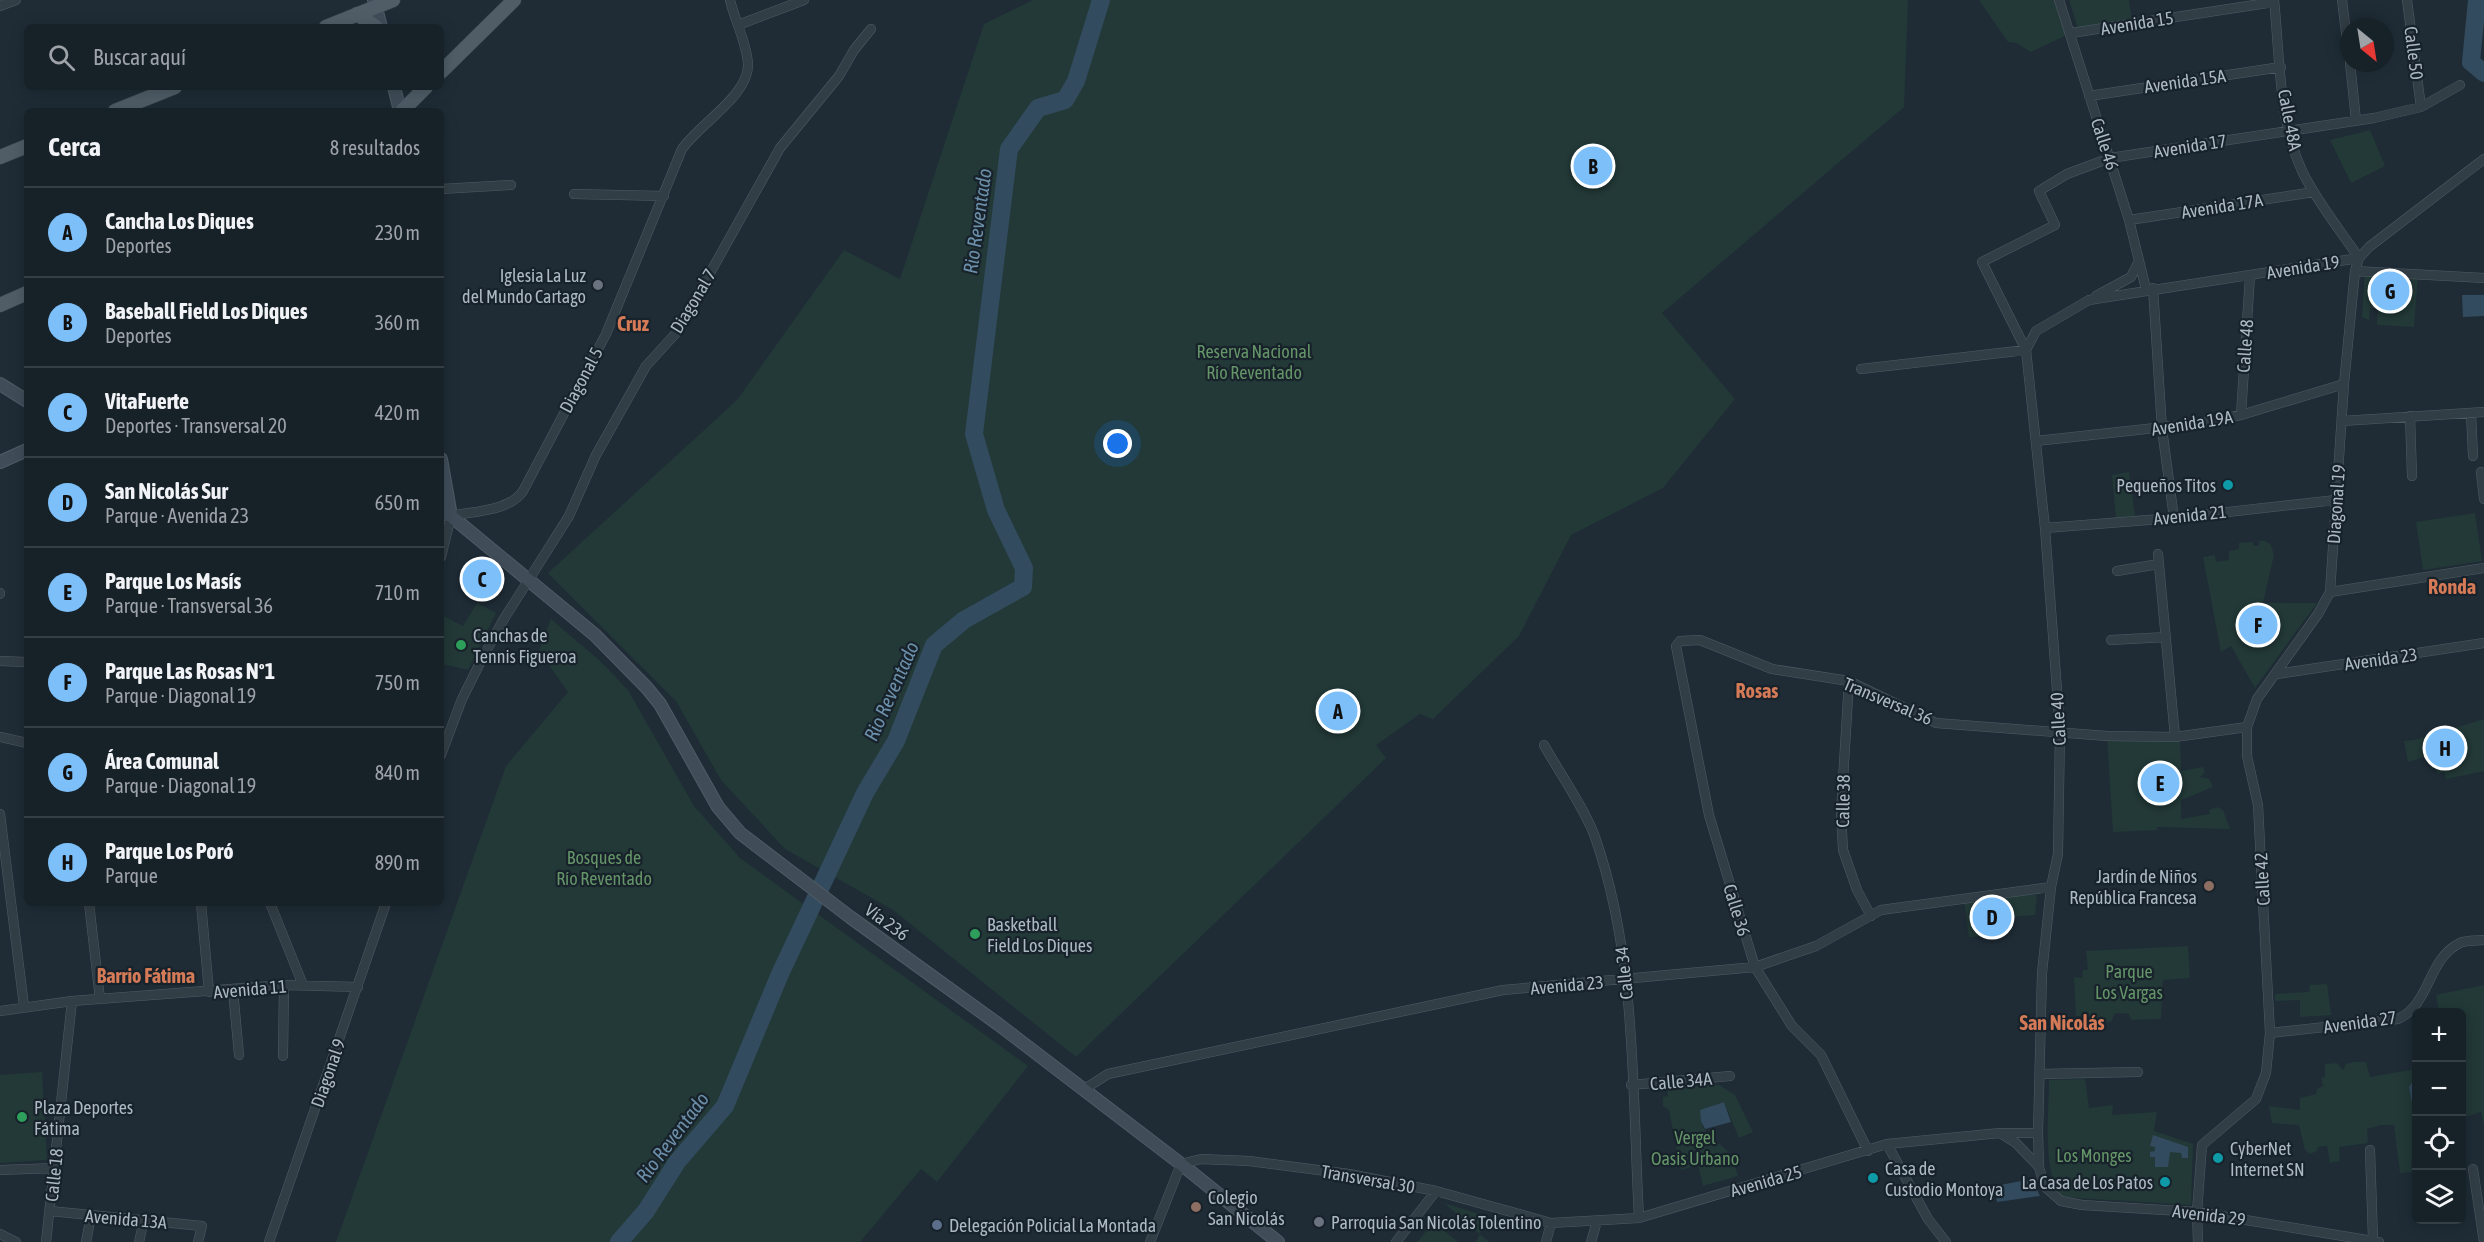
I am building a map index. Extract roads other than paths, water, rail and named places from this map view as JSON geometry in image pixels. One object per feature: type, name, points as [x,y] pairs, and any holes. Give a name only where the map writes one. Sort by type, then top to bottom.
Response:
[{"type":"main road","points":[[333,24],[376,3],[393,0]]},
{"type":"main road","points":[[444,69],[514,0]]},
{"type":"main road","points":[[376,3],[380,24]]},
{"type":"main road","points":[[357,14],[372,24]]},
{"type":"main road","points":[[122,108],[168,90]]},
{"type":"main road","points":[[395,90],[400,108]]},
{"type":"main road","points":[[404,108],[423,90]]},
{"type":"main road","points":[[0,157],[24,147]]},
{"type":"main road","points":[[0,304],[24,294]]},
{"type":"main road","points":[[0,384],[24,399]]},
{"type":"main road","points":[[0,462],[24,451]]},
{"type":"main road","points":[[444,492],[446,514]]},
{"type":"main road","name":"Vía 236","points":[[446,514],[595,635],[647,688],[660,704],[718,807],[740,833],[800,880],[998,1024],[1181,1164],[1278,1242]]},
{"type":"street","points":[[0,6],[16,0]]},
{"type":"street","points":[[730,0],[738,25],[804,0]]},
{"type":"street","name":"Calle 46","points":[[2059,0],[2110,158],[2139,261],[2150,288],[2162,429],[2174,518]]},
{"type":"street","points":[[2343,0],[2345,18]]},
{"type":"street","name":"Calle 50","points":[[2407,0],[2421,107]]},
{"type":"street","name":"Avenida 15","points":[[2071,33],[2274,1]]},
{"type":"street","name":"Calle 48A","points":[[2274,1],[2289,130],[2303,172],[2314,192],[2360,258]]},
{"type":"street","name":"Diagonal 5","points":[[446,514],[508,505],[517,500],[606,334],[689,139],[741,88],[747,78],[748,62],[738,25]]},
{"type":"street","name":"Diagonal 7","points":[[444,748],[472,680],[502,622],[569,516],[596,455],[646,366],[677,332],[780,148],[839,76],[854,50],[871,29]]},
{"type":"street","name":"Avenida 15A","points":[[2089,96],[2281,67]]},
{"type":"street","points":[[2351,72],[2356,120]]},
{"type":"street","name":"Avenida 17","points":[[1982,262],[2055,225],[2039,191],[2067,174],[2110,158],[2356,120],[2421,107],[2460,85]]},
{"type":"street","name":"Avenida 19","points":[[2089,300],[2150,288],[2250,276],[2360,258],[2369,247],[2484,159]]},
{"type":"street","points":[[444,189],[511,185]]},
{"type":"street","name":"Avenida 17A","points":[[2129,220],[2314,192]]},
{"type":"street","points":[[574,194],[664,196]]},
{"type":"street","name":"Diagonal 19","points":[[2247,727],[2257,699],[2318,614],[2330,592],[2344,384],[2355,271],[2360,258]]},
{"type":"street","name":"Avenida 19","points":[[2026,350],[2036,331],[2131,277],[2139,261]]},
{"type":"street","name":"Calle 40","points":[[1982,262],[2026,350],[2045,528],[2060,731],[2060,831],[2058,854],[2050,887],[2042,973],[2038,1133],[2039,1167],[2044,1185]]},
{"type":"street","points":[[2355,271],[2484,278]]},
{"type":"street","name":"Calle 48","points":[[2241,415],[2250,276]]},
{"type":"street","points":[[1861,369],[2026,350]]},
{"type":"street","name":"Avenida 19A","points":[[2036,441],[2162,429],[2241,415],[2344,384]]},
{"type":"street","points":[[2342,421],[2484,412]]},
{"type":"street","points":[[2471,413],[2473,456]]},
{"type":"street","points":[[2410,416],[2412,476]]},
{"type":"street","points":[[2481,472],[2484,499]]},
{"type":"street","name":"Avenida 21","points":[[2045,528],[2174,518],[2336,500]]},
{"type":"street","points":[[444,531],[446,514]]},
{"type":"street","points":[[2117,571],[2159,559],[2175,737]]},
{"type":"street","points":[[2330,592],[2484,568]]},
{"type":"street","points":[[2111,640],[2166,637]]},
{"type":"street","name":"Transversal 36","points":[[1680,640],[1700,640],[1772,669],[1849,681],[1936,723],[2107,736],[2175,737],[2247,727]]},
{"type":"street","name":"Calle 36","points":[[1680,640],[1676,646],[1708,815],[1755,967],[1792,1026],[1821,1055],[1868,1152]]},
{"type":"street","name":"Avenida 23","points":[[2277,674],[2484,643]]},
{"type":"street","points":[[0,661],[24,662]]},
{"type":"street","name":"Calle 38","points":[[1849,681],[1841,813],[1843,850],[1857,890],[1871,915]]},
{"type":"street","name":"Calle 42","points":[[2198,1242],[2197,1212],[2202,1145],[2256,1099],[2266,1073],[2270,1033],[2258,805],[2247,756],[2247,727]]},
{"type":"street","points":[[0,737],[24,742]]},
{"type":"street","name":"Calle 34","points":[[1544,745],[1594,835],[1618,915],[1626,980],[1639,1218]]},
{"type":"street","points":[[0,814],[4,886],[24,1006]]},
{"type":"street","name":"Avenida 23","points":[[1083,1090],[1108,1074],[1503,990],[1755,967],[1816,946],[1881,910],[2050,887]]},
{"type":"street","points":[[89,906],[100,999]]},
{"type":"street","points":[[201,906],[209,992]]},
{"type":"street","points":[[271,906],[303,985]]},
{"type":"street","name":"Diagonal 9","points":[[269,1242],[385,906]]},
{"type":"street","name":"Avenida 27","points":[[2270,1033],[2398,1019],[2410,1013],[2422,997],[2430,976],[2441,959],[2461,943],[2484,940]]},
{"type":"street","points":[[283,1056],[284,986]]},
{"type":"street","name":"Avenida 11","points":[[0,1011],[72,1001],[284,986],[358,987]]},
{"type":"street","points":[[233,990],[239,1055]]},
{"type":"street","name":"Calle 18","points":[[46,1242],[56,1168],[72,1001]]},
{"type":"street","points":[[2040,1074],[2138,1072]]},
{"type":"street","name":"Calle 34A","points":[[1631,1085],[1730,1076]]},
{"type":"street","points":[[2000,1133],[2016,1143],[2039,1167]]},
{"type":"street","name":"Avenida 25","points":[[1551,1223],[1639,1218],[1868,1152],[1887,1144],[2000,1133],[2038,1133]]},
{"type":"street","points":[[1887,1144],[1928,1220],[1946,1242]]},
{"type":"street","points":[[2370,1150],[2376,1241]]},
{"type":"street","name":"Transversal 30","points":[[1181,1164],[1201,1159],[1249,1161],[1348,1174],[1436,1191],[1551,1223]]},
{"type":"street","points":[[1150,1242],[1181,1164]]},
{"type":"street","points":[[0,1170],[56,1168]]},
{"type":"street","points":[[2473,1169],[2484,1242]]},
{"type":"street","name":"Avenida 29","points":[[2044,1185],[2061,1201],[2082,1205],[2197,1212],[2376,1241]]},
{"type":"street","points":[[1396,1242],[1436,1191]]},
{"type":"street","name":"Avenida 13A","points":[[50,1211],[202,1226],[198,1242]]},
{"type":"street","points":[[86,1242],[91,1216]]},
{"type":"street","points":[[139,1242],[144,1220]]},
{"type":"street","points":[[1591,1242],[1597,1221]]},
{"type":"street","points":[[1546,1242],[1551,1223]]},
{"type":"street","points":[[0,1234],[16,1242]]},
{"type":"water","points":[[2462,295],[2484,295],[2484,316],[2463,317]]},
{"type":"water","points":[[2412,1083],[2412,1102],[2409,1087]]},
{"type":"water","points":[[1724,1102],[1731,1122],[1705,1129],[1701,1121],[1700,1110]]},
{"type":"water","points":[[2153,1135],[2188,1147],[2188,1158],[2182,1158],[2181,1153],[2170,1152],[2168,1167],[2155,1167],[2155,1157],[2150,1157],[2150,1152],[2155,1151],[2155,1147],[2150,1146]]},
{"type":"water","points":[[2032,1179],[2040,1196],[1997,1202],[1995,1186]]},
{"type":"waterway","name":"Rio Reventado","points":[[619,1242],[646,1211],[677,1162],[725,1106],[780,974],[865,793],[896,741],[934,645],[964,620],[1023,587],[1024,568],[996,510],[974,434],[1009,149],[1038,108],[1065,100],[1076,81],[1101,0]]},
{"type":"waterway","points":[[2477,0],[2471,62],[2484,73]]},
{"type":"place","name":"Baseball Field Los Diques","points":[[1593,166]]},
{"type":"place","name":"Iglesia La Luz del Mundo Cartago","points":[[598,285]]},
{"type":"place","name":"Área Comunal","points":[[2390,291]]},
{"type":"place","name":"Pequeños Titos","points":[[2228,485]]},
{"type":"place","name":"VitaFuerte","points":[[482,579]]},
{"type":"place","name":"Parque Las Rosas Nº1","points":[[2258,625]]},
{"type":"place","name":"Canchas de Tennis Figueroa","points":[[461,645]]},
{"type":"place","name":"Cancha Los Diques","points":[[1338,711]]},
{"type":"place","name":"Parque Los Poró","points":[[2445,748]]},
{"type":"place","name":"Parque Los Masís","points":[[2160,783]]},
{"type":"place","name":"Jardín de Niños República Francesa","points":[[2209,886]]},
{"type":"place","name":"San Nicolás Sur","points":[[1992,917]]},
{"type":"place","name":"Basketball Field Los Diques","points":[[975,934]]},
{"type":"place","name":"Plaza Deportes Fátima","points":[[22,1117]]},
{"type":"place","name":"CyberNet Internet SN","points":[[2218,1158]]},
{"type":"place","name":"Casa de Custodio Montoya","points":[[1873,1178]]},
{"type":"place","name":"La Casa de Los Patos","points":[[2165,1182]]},
{"type":"place","name":"Colegio San Nicolás","points":[[1196,1207]]},
{"type":"place","name":"Parroquia San Nicolás Tolentino","points":[[1319,1222]]},
{"type":"place","name":"Delegación Policial La Montada","points":[[937,1225]]},
{"type":"district","name":"Cruz","points":[[633,323]]},
{"type":"district","name":"Ronda","points":[[2452,586]]},
{"type":"district","name":"Rosas","points":[[1757,690]]},
{"type":"district","name":"Barrio Fátima","points":[[146,975]]},
{"type":"district","name":"San Nicolás","points":[[2062,1022]]},
{"type":"park label","name":"Reserva Nacional Río Reventado","points":[[1254,361]]},
{"type":"park label","name":"Bosques de Río Reventado","points":[[604,867]]},
{"type":"park label","name":"Parque Los Vargas","points":[[2129,981]]},
{"type":"park label","name":"Vergel Oasis Urbano","points":[[1695,1147]]},
{"type":"park label","name":"Los Monges","points":[[2094,1155]]}]
